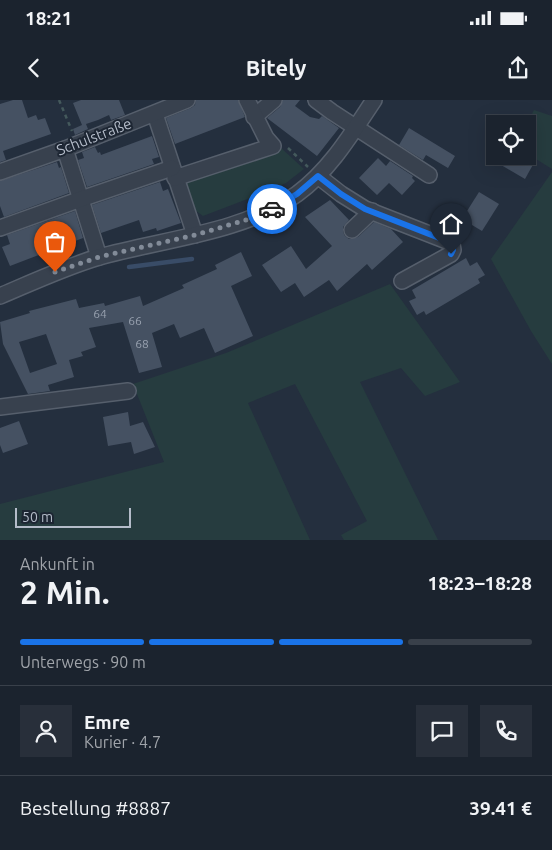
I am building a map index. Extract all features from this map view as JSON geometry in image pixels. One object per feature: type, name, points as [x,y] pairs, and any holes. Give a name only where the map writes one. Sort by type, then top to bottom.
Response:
[{"type":"street","name":"Schulstraße","points":[[0,172],[155,114],[187,100]]},
{"type":"street","points":[[0,228],[80,198],[272,146],[254,117],[247,100]]},
{"type":"street","points":[[254,117],[274,100]]},
{"type":"street","points":[[316,100],[428,175]]},
{"type":"street","points":[[0,296],[55,272],[99,257],[195,235],[246,220],[274,208],[297,194],[318,176],[356,128],[374,100]]},
{"type":"street","points":[[155,114],[195,235]]},
{"type":"street","points":[[71,146],[80,198],[99,257]]},
{"type":"street","points":[[318,176],[341,194],[372,211],[452,244],[453,250],[451,254],[402,281]]},
{"type":"street","points":[[352,230],[372,211]]},
{"type":"street","points":[[0,407],[128,391]]},
{"type":"path","points":[[59,100],[71,146]]},
{"type":"green space","points":[[534,110],[552,116],[552,169],[536,159],[536,115],[532,115]]},
{"type":"green space","points":[[280,147],[304,169],[286,183],[203,216],[192,208],[182,180]]},
{"type":"green space","points":[[552,172],[552,364],[531,331],[491,259]]},
{"type":"green space","points":[[390,284],[460,382],[425,396],[401,368],[360,382],[438,540],[344,540],[341,535],[367,521],[295,384],[248,403],[310,540],[0,540],[0,504],[164,462],[133,384],[226,353]]},
{"type":"building","points":[[13,100],[22,100],[28,118],[36,115],[38,120],[45,118],[51,134],[3,151],[6,160],[0,162],[0,104]]},
{"type":"building","points":[[81,100],[119,100],[125,115],[111,120],[109,115],[86,124],[88,129],[75,135],[73,129],[82,125],[73,103]]},
{"type":"building","points":[[196,100],[238,100],[245,117],[175,144],[166,118],[191,108],[195,105]]},
{"type":"building","points":[[283,100],[300,100],[295,106],[310,117],[319,119],[322,116],[339,128],[317,156],[267,118],[280,107]]},
{"type":"building","points":[[409,128],[455,156],[448,168],[426,155],[423,160],[399,145]]},
{"type":"building","points":[[152,136],[159,157],[152,159],[154,164],[87,187],[78,160],[84,158],[82,152],[95,147],[101,155]]},
{"type":"building","points":[[378,158],[386,166],[390,161],[413,176],[412,178],[415,181],[402,195],[389,183],[377,195],[359,178]]},
{"type":"building","points":[[57,162],[59,168],[61,167],[69,193],[4,217],[0,206],[0,181]]},
{"type":"building","points":[[501,165],[533,165],[525,179]]},
{"type":"building","points":[[160,182],[163,191],[168,189],[181,223],[157,231],[156,228],[143,232],[139,220],[101,233],[92,205]]},
{"type":"building","points":[[479,192],[499,204],[482,231],[462,219]]},
{"type":"building","points":[[330,200],[349,220],[343,227],[343,232],[349,239],[358,237],[374,222],[391,229],[403,242],[372,270],[367,264],[337,291],[329,280],[304,297],[295,283],[281,292],[262,265],[291,246],[306,269],[332,246],[305,217]]},
{"type":"building","points":[[75,211],[83,238],[10,266],[2,247],[10,244],[7,235]]},
{"type":"building","points":[[241,252],[252,276],[231,286],[253,336],[215,353],[204,328],[180,338],[174,324],[152,333],[162,367],[139,373],[123,322],[89,328],[96,347],[81,352],[83,356],[69,360],[74,377],[48,385],[50,391],[28,394],[3,344],[0,322],[30,313],[29,311],[76,299],[79,308],[104,303],[105,306],[140,296],[143,306],[184,288],[182,285],[217,269],[215,265]],"holes":[[[46,334],[57,364],[30,373],[19,342]]]},
{"type":"building","points":[[466,258],[470,266],[477,262],[485,275],[478,279],[480,283],[426,315],[424,311],[417,315],[409,301],[416,298],[412,290]]},
{"type":"building","points":[[128,412],[130,426],[143,422],[155,447],[134,454],[131,442],[108,446],[103,417]]},
{"type":"building","points":[[19,421],[28,444],[3,453],[0,445],[0,428]]},
{"type":"waterway","points":[[129,267],[192,259]]},
{"type":"way so far","points":[[55,272],[99,257],[195,235],[246,220],[272,209]]},
{"type":"route","points":[[272,209],[297,194],[318,176],[341,194],[365,209],[447,241],[452,244],[453,250],[451,254]]}]
